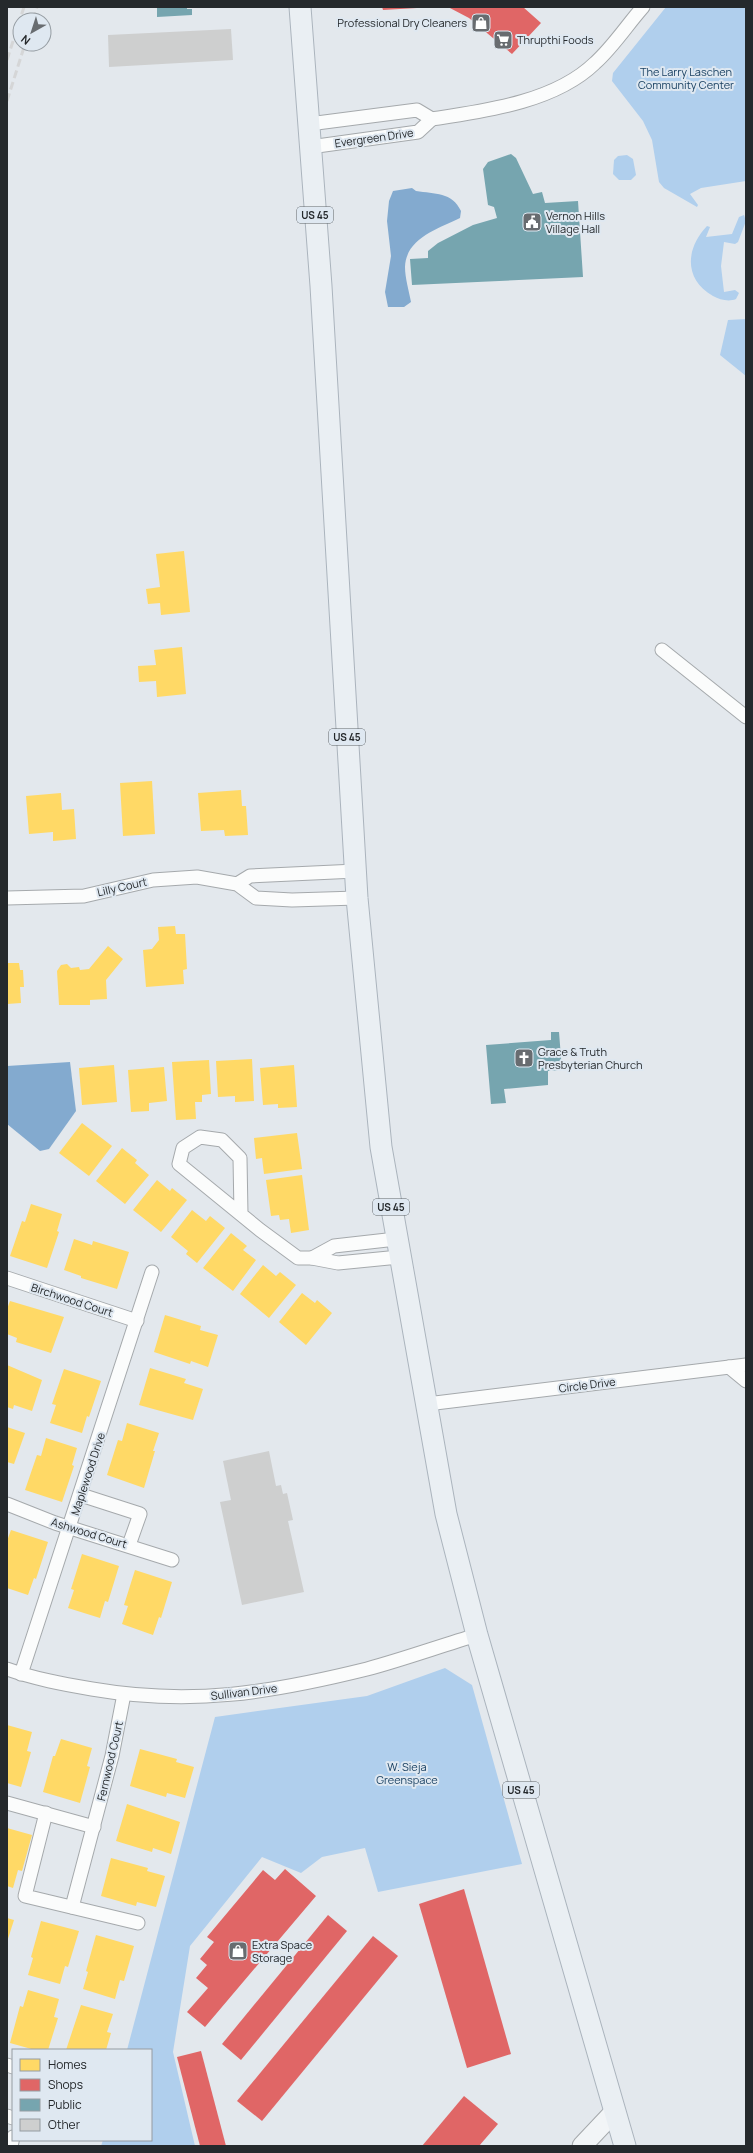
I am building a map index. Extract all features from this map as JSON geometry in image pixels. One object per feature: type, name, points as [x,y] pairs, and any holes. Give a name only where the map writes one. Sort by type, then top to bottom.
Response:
[{"type":"main road","name":"US 45","points":[[300,7],[321,286],[357,898],[381,1147],[446,1514],[476,1635],[625,2146]]},
{"type":"main road","points":[[582,2146],[615,2110]]},
{"type":"street","points":[[432,119],[517,104],[557,88],[596,63],[643,7]]},
{"type":"street","name":"Evergreen Drive","points":[[308,124],[417,110],[432,119],[418,132],[310,147]]},
{"type":"street","points":[[662,650],[746,717]]},
{"type":"street","points":[[237,884],[250,876],[356,871]]},
{"type":"street","name":"Lilly Court","points":[[7,898],[84,896],[153,880],[197,877],[237,884],[256,898],[292,900],[357,898]]},
{"type":"street","points":[[241,1214],[240,1158],[222,1140],[200,1137],[183,1148],[179,1164],[241,1214],[298,1258],[312,1258],[338,1263],[398,1248]]},
{"type":"street","points":[[312,1258],[334,1246],[398,1248]]},
{"type":"street","name":"Maplewood Drive","points":[[21,1674],[71,1526],[152,1272]]},
{"type":"street","name":"Birchwood Court","points":[[7,1278],[137,1321]]},
{"type":"street","name":"Circle Drive","points":[[427,1404],[746,1365]]},
{"type":"street","points":[[729,1367],[746,1381]]},
{"type":"street","points":[[81,1495],[140,1514],[129,1545]]},
{"type":"street","name":"Ashwood Court","points":[[7,1504],[55,1523],[71,1526],[172,1560]]},
{"type":"street","name":"Sullivan Drive","points":[[7,1669],[47,1681],[124,1694],[161,1698],[214,1697],[297,1685],[368,1668],[476,1635]]},
{"type":"street","name":"Fernwood Court","points":[[72,1907],[112,1756],[124,1694]]},
{"type":"street","points":[[7,1803],[94,1827]]},
{"type":"street","points":[[46,1814],[26,1896],[138,1924]]},
{"type":"green space","name":"The Larry Laschen Community Center","points":[[666,7],[746,7],[746,181],[701,188],[690,194],[698,205],[697,207],[664,188],[659,182],[652,140],[643,121],[612,81],[613,73]]},
{"type":"green space","points":[[627,155],[633,159],[636,175],[631,180],[619,180],[613,174],[614,160],[618,156]]},
{"type":"green space","points":[[744,215],[746,221],[738,242],[735,244],[724,242],[721,266],[724,292],[735,290],[739,293],[736,299],[722,299],[713,296],[703,289],[696,281],[692,272],[692,253],[700,235],[707,226],[710,227],[706,237],[732,234],[739,217]]},
{"type":"green space","points":[[746,319],[746,376],[720,355],[728,320]]},
{"type":"green space","name":"W. Sieja Greenspace","points":[[445,1668],[472,1685],[522,1864],[378,1892],[365,1848],[322,1857],[301,1873],[262,1857],[190,1946],[173,2052],[195,2146],[101,2146],[103,2141],[152,2141],[152,2049],[127,2049],[215,1717],[367,1696]]},
{"type":"shaded area","points":[[412,188],[416,191],[442,195],[453,200],[461,211],[460,218],[425,236],[411,249],[407,257],[405,267],[406,280],[411,302],[404,307],[388,307],[385,292],[391,256],[387,221],[389,201],[393,191]]},
{"type":"shaded area","points":[[70,1062],[76,1111],[49,1149],[40,1151],[7,1124],[7,1066]]},
{"type":"building: Homes","points":[[184,551],[190,612],[161,615],[160,603],[148,604],[146,589],[160,587],[156,554]]},
{"type":"building: Homes","points":[[182,647],[186,694],[157,697],[156,681],[139,682],[138,666],[156,665],[154,650]]},
{"type":"building: Homes","points":[[152,781],[155,834],[123,836],[120,783]]},
{"type":"building: Homes","points":[[241,790],[242,806],[246,806],[248,835],[225,836],[224,830],[201,831],[198,793]]},
{"type":"building: Homes","points":[[61,793],[62,810],[74,809],[76,839],[53,841],[53,832],[29,834],[26,796]]},
{"type":"building: Homes","points":[[175,926],[176,934],[185,934],[187,969],[183,970],[184,984],[146,987],[143,950],[152,949],[159,940],[158,927]]},
{"type":"building: Homes","points":[[108,946],[123,959],[106,980],[107,999],[90,1000],[90,1005],[59,1005],[57,971],[61,965],[67,964],[71,968],[79,967],[80,970],[89,969]]},
{"type":"building: Homes","points":[[7,963],[19,963],[20,970],[23,970],[24,987],[20,987],[21,1003],[7,1004]]},
{"type":"building: Homes","points":[[252,1059],[254,1101],[235,1102],[235,1096],[218,1097],[216,1061]]},
{"type":"building: Homes","points":[[209,1060],[211,1094],[202,1095],[202,1102],[195,1102],[196,1119],[176,1120],[172,1062]]},
{"type":"building: Homes","points":[[114,1065],[117,1102],[82,1105],[79,1068]]},
{"type":"building: Homes","points":[[294,1065],[297,1107],[278,1108],[278,1104],[263,1105],[260,1068]]},
{"type":"building: Homes","points":[[164,1067],[167,1101],[149,1103],[149,1111],[131,1112],[128,1070]]},
{"type":"building: Homes","points":[[82,1123],[112,1146],[89,1176],[59,1153]]},
{"type":"building: Homes","points":[[297,1133],[302,1169],[264,1174],[262,1158],[256,1159],[254,1138]]},
{"type":"building: Homes","points":[[122,1148],[137,1160],[135,1163],[149,1175],[125,1204],[96,1181]]},
{"type":"building: Homes","points":[[302,1175],[309,1230],[291,1233],[289,1219],[280,1220],[279,1215],[271,1216],[266,1180]]},
{"type":"building: Homes","points":[[157,1180],[170,1191],[172,1188],[187,1200],[161,1232],[133,1210]]},
{"type":"building: Homes","points":[[31,1204],[62,1214],[57,1231],[59,1232],[47,1268],[10,1256],[22,1221],[25,1222]]},
{"type":"building: Homes","points":[[192,1210],[206,1221],[210,1216],[225,1228],[197,1263],[186,1254],[188,1251],[171,1237]]},
{"type":"building: Homes","points":[[231,1233],[247,1246],[243,1250],[256,1260],[233,1291],[203,1268]]},
{"type":"building: Homes","points":[[74,1239],[92,1245],[93,1241],[129,1252],[117,1289],[81,1278],[81,1276],[64,1270]]},
{"type":"building: Homes","points":[[263,1265],[276,1276],[280,1272],[296,1285],[269,1318],[240,1294]]},
{"type":"building: Homes","points":[[302,1293],[315,1303],[317,1300],[332,1313],[306,1345],[279,1322]]},
{"type":"building: Homes","points":[[10,1301],[64,1317],[51,1353],[16,1342],[17,1338],[7,1334],[7,1309]]},
{"type":"building: Homes","points":[[165,1315],[201,1326],[200,1330],[218,1335],[208,1367],[191,1361],[190,1364],[154,1352]]},
{"type":"building: Homes","points":[[7,1365],[42,1380],[32,1411],[14,1405],[13,1409],[7,1407]]},
{"type":"building: Homes","points":[[150,1368],[186,1379],[184,1383],[203,1389],[193,1420],[139,1405]]},
{"type":"building: Homes","points":[[64,1369],[101,1381],[82,1433],[50,1423],[56,1405],[52,1404]]},
{"type":"building: Homes","points":[[127,1423],[159,1433],[144,1488],[107,1475],[118,1440],[122,1441]]},
{"type":"building: Homes","points":[[7,1427],[25,1433],[14,1464],[7,1462]]},
{"type":"building: Homes","points":[[46,1438],[77,1448],[72,1465],[74,1466],[62,1502],[25,1490],[37,1455],[41,1456]]},
{"type":"building: Homes","points":[[11,1530],[48,1542],[36,1579],[34,1578],[28,1595],[7,1588],[7,1541]]},
{"type":"building: Homes","points":[[82,1554],[119,1566],[108,1602],[105,1601],[100,1618],[68,1608],[74,1590],[71,1589]]},
{"type":"building: Homes","points":[[135,1570],[172,1582],[161,1618],[159,1617],[153,1635],[122,1624],[128,1606],[124,1605]]},
{"type":"building: Homes","points":[[7,1725],[32,1732],[27,1751],[31,1752],[21,1787],[7,1783]]},
{"type":"building: Homes","points":[[61,1739],[92,1748],[87,1766],[90,1767],[80,1803],[43,1792],[53,1756],[55,1756]]},
{"type":"building: Homes","points":[[140,1749],[177,1759],[176,1762],[194,1767],[185,1798],[167,1793],[166,1797],[130,1786]]},
{"type":"building: Homes","points":[[127,1804],[180,1822],[171,1854],[153,1848],[152,1852],[116,1841]]},
{"type":"building: Homes","points":[[7,1828],[32,1835],[22,1871],[18,1870],[13,1888],[7,1886]]},
{"type":"building: Homes","points":[[111,1858],[148,1868],[147,1871],[165,1876],[156,1907],[137,1902],[136,1906],[101,1896]]},
{"type":"building: Homes","points":[[7,1918],[14,1920],[7,1942]]},
{"type":"building: Homes","points":[[41,1921],[79,1931],[68,1967],[65,1966],[60,1984],[28,1975],[33,1958],[31,1957]]},
{"type":"building: Homes","points":[[96,1935],[134,1946],[124,1981],[120,1980],[115,1999],[83,1989],[88,1972],[86,1971]]},
{"type":"building: Homes","points":[[28,1990],[59,1999],[54,2017],[58,2018],[48,2049],[31,2049],[10,2043],[20,2006],[23,2007]]},
{"type":"building: Homes","points":[[81,2005],[113,2014],[107,2032],[111,2033],[106,2049],[66,2049]]},
{"type":"building: Shops","points":[[382,7],[417,7],[417,8],[383,10]]},
{"type":"building: Shops","points":[[448,7],[523,7],[541,23],[512,54],[469,18]]},
{"type":"building: Shops","name":"Extra Space Storage","points":[[285,1869],[316,1896],[205,2027],[187,2012],[208,1988],[196,1978],[207,1965],[200,1959],[214,1942],[207,1937],[263,1870],[275,1880]]},
{"type":"building: Shops","points":[[464,1889],[511,2054],[467,2068],[419,1904]]},
{"type":"building: Shops","name":"Extra Space Storage","points":[[328,1915],[347,1931],[241,2060],[222,2044]]},
{"type":"building: Shops","name":"Extra Space Storage","points":[[373,1936],[398,1956],[262,2121],[237,2101]]},
{"type":"building: Shops","points":[[201,2051],[226,2146],[200,2146],[177,2057]]},
{"type":"building: Shops","points":[[464,2096],[498,2124],[479,2146],[422,2146]]},
{"type":"building: Public","points":[[157,7],[187,7],[187,9],[192,9],[192,15],[157,17]]},
{"type":"building: Public","name":"Vernon Hills Village Hall","points":[[511,154],[516,158],[533,194],[542,192],[545,203],[578,201],[583,277],[412,285],[410,259],[428,258],[428,251],[438,243],[473,225],[497,218],[494,207],[488,205],[483,169],[488,162]]},
{"type":"building: Public","name":"Grace & Truth Presbyterian Church","points":[[551,1032],[559,1032],[562,1070],[548,1071],[548,1085],[504,1089],[506,1103],[491,1104],[486,1045],[551,1040]]},
{"type":"building: Other","points":[[231,29],[233,60],[109,67],[108,35]]},
{"type":"building: Other","points":[[269,1451],[276,1486],[281,1485],[283,1494],[287,1493],[293,1520],[288,1521],[304,1592],[242,1605],[220,1502],[231,1500],[223,1461]]},
{"type":"railway","points":[[7,60],[24,7]]},
{"type":"railway","points":[[35,12],[37,7]]},
{"type":"railway","points":[[7,101],[22,52]]},
{"type":"place","name":"Professional Dry Cleaners","points":[[481,23]]},
{"type":"place","name":"Thrupthi Foods","points":[[503,40]]},
{"type":"place","name":"Vernon Hills Village Hall","points":[[532,222]]},
{"type":"place","name":"Grace & Truth Presbyterian Church","points":[[524,1058]]},
{"type":"place","name":"Extra Space Storage","points":[[238,1951]]}]
